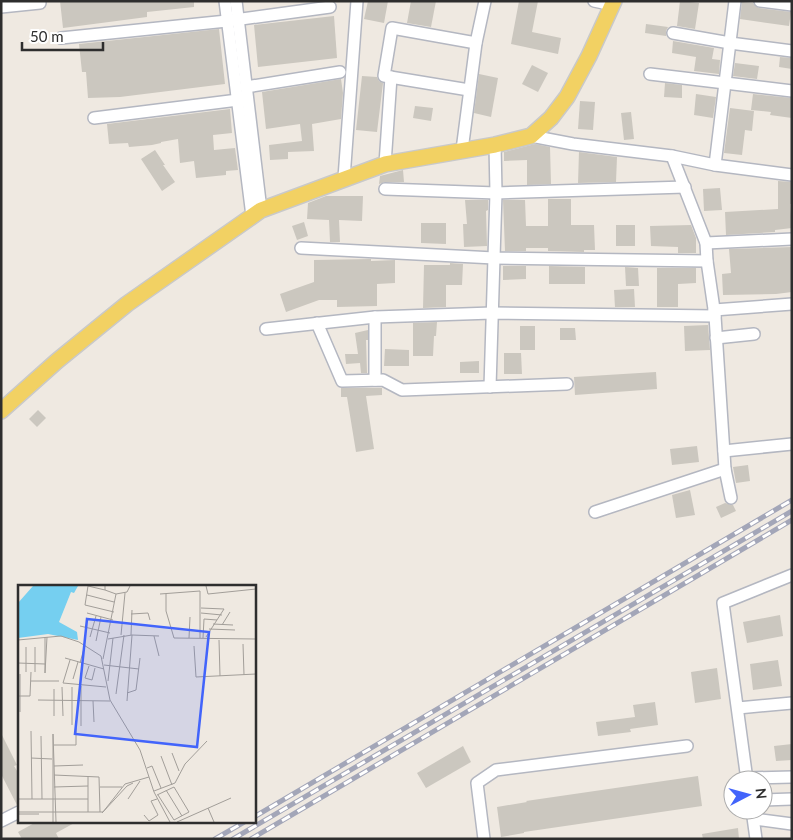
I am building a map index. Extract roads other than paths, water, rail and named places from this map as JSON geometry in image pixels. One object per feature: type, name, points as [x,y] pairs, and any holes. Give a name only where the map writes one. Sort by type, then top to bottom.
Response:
[{"type":"main road","points":[[1,412],[57,361],[127,304],[256,213],[385,164],[494,145],[531,136],[551,118],[566,97],[589,56],[613,3]]},
{"type":"street","points":[[225,1],[233,21],[246,87],[256,213]]},
{"type":"street","points":[[236,1],[233,21],[238,100],[256,213]]},
{"type":"street","points":[[344,178],[357,1]]},
{"type":"street","points":[[462,150],[476,43],[485,1]]},
{"type":"street","points":[[594,1],[613,3]]},
{"type":"street","points":[[716,165],[735,1]]},
{"type":"street","points":[[760,1],[792,5]]},
{"type":"street","points":[[1,7],[40,3]]},
{"type":"street","points":[[61,38],[233,21],[330,7]]},
{"type":"street","points":[[469,90],[384,76],[392,28],[476,43]]},
{"type":"street","points":[[673,32],[730,43],[792,51]]},
{"type":"street","points":[[246,87],[340,72]]},
{"type":"street","points":[[650,74],[792,91]]},
{"type":"street","points":[[385,164],[391,77]]},
{"type":"street","points":[[94,118],[238,100]]},
{"type":"street","points":[[531,136],[573,144],[672,156],[716,165],[792,175]]},
{"type":"street","points":[[490,387],[496,194],[494,145]]},
{"type":"street","points":[[672,156],[706,243],[714,313],[725,469],[731,498]]},
{"type":"street","points":[[385,189],[496,194],[685,187]]},
{"type":"street","points":[[706,243],[792,239]]},
{"type":"street","points":[[301,248],[494,258],[707,261]]},
{"type":"street","points":[[266,329],[374,317],[492,313],[714,313],[792,304]]},
{"type":"street","points":[[374,317],[375,380]]},
{"type":"street","points":[[317,323],[342,382],[383,380],[402,390],[566,384]]},
{"type":"street","points":[[716,338],[754,334]]},
{"type":"street","points":[[724,451],[792,444]]},
{"type":"street","points":[[595,512],[725,469]]},
{"type":"street","points":[[746,770],[723,603],[792,575]]},
{"type":"street","points":[[738,708],[792,703]]},
{"type":"street","points":[[484,839],[477,784],[496,770],[687,746]]},
{"type":"street","points":[[773,778],[792,777]]},
{"type":"street","points":[[773,800],[792,799]]},
{"type":"street","points":[[1,821],[18,812]]},
{"type":"street","points":[[773,819],[792,824]]},
{"type":"street","points":[[754,820],[756,839]]},
{"type":"railway","points":[[255,816],[792,500]]},
{"type":"railway","points":[[233,839],[792,511]]},
{"type":"railway","points":[[251,839],[792,520]]},
{"type":"railway","points":[[215,839],[244,822]]}]
